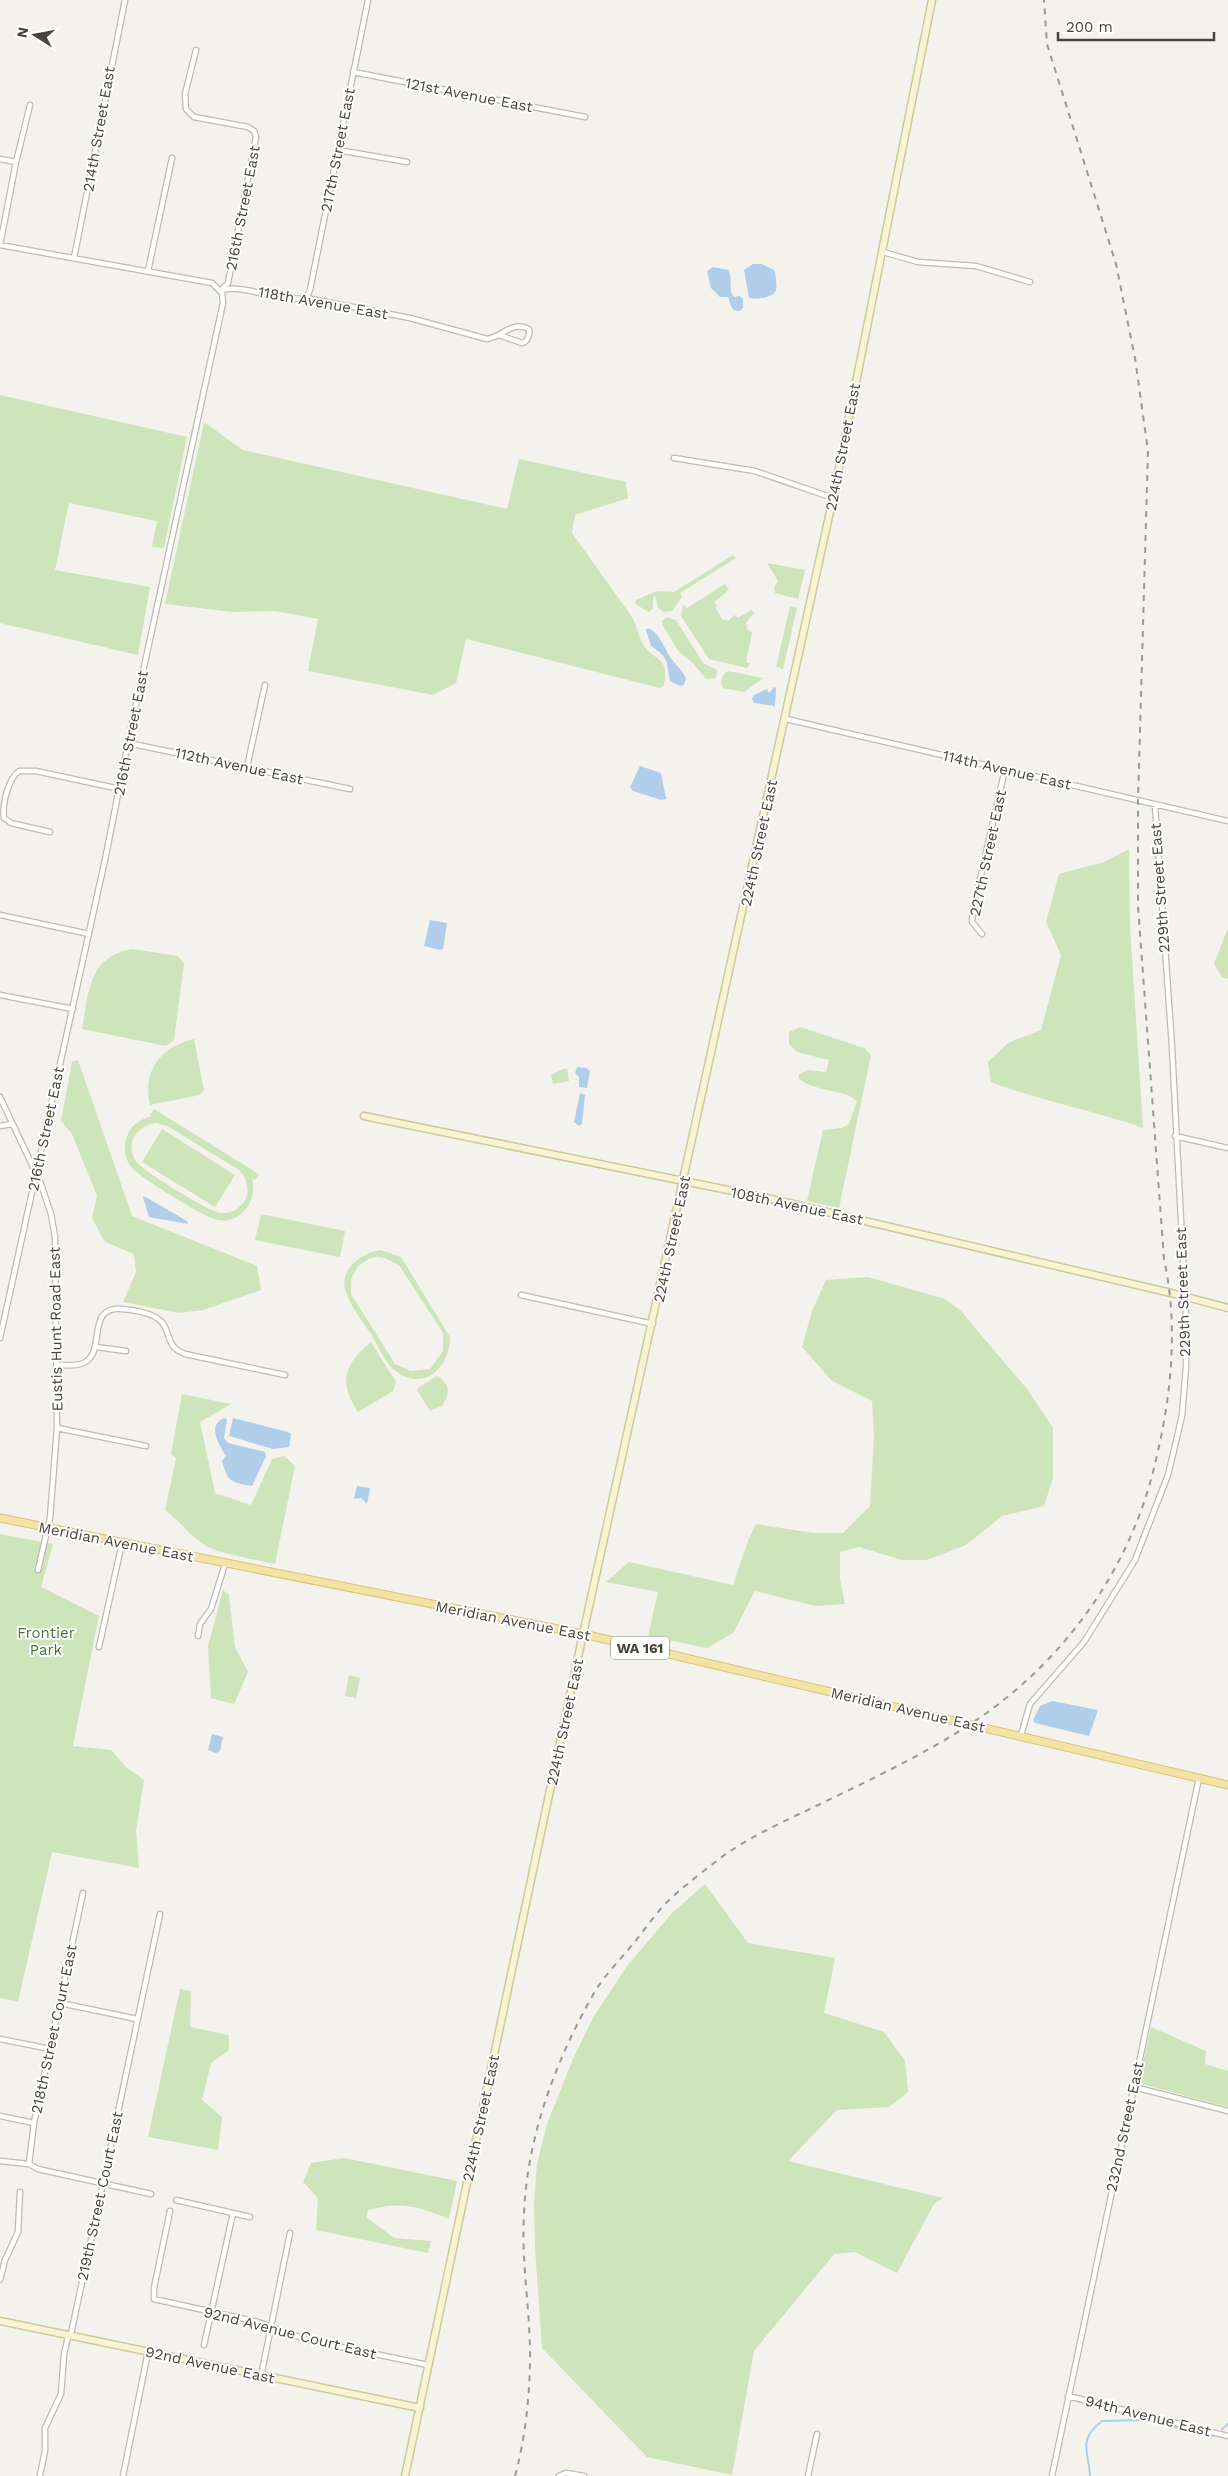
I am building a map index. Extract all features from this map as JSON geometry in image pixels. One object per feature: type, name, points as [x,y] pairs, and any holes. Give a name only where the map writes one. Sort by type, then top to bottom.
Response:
[{"type":"main road","name":"224th Street East","points":[[405,2476],[583,1634],[653,1324],[833,498],[932,0]]},
{"type":"main road","name":"108th Avenue East","points":[[364,1116],[823,1210],[1228,1308]]},
{"type":"main road","name":"Meridian Avenue East","points":[[0,1518],[583,1634],[1228,1785]]},
{"type":"main road","name":"92nd Avenue East","points":[[0,2321],[68,2337],[420,2408]]},
{"type":"street","name":"214th Street East","points":[[74,258],[125,0]]},
{"type":"street","name":"217th Street East","points":[[306,298],[312,282],[368,0]]},
{"type":"street","name":"216th Street East","points":[[0,1338],[89,934],[128,743],[222,308],[220,290],[228,282],[256,144],[254,131],[248,127],[194,117],[186,109],[185,94],[196,50]]},
{"type":"street","name":"121st Avenue East","points":[[353,72],[585,117]]},
{"type":"street","points":[[0,245],[16,162],[30,105]]},
{"type":"street","points":[[338,150],[408,162]]},
{"type":"street","points":[[148,271],[172,158]]},
{"type":"street","points":[[0,159],[16,162]]},
{"type":"street","name":"118th Avenue East","points":[[0,245],[212,283],[220,290],[236,288],[293,298],[306,298],[410,318],[487,339],[499,335],[514,326],[529,329],[530,333],[528,338],[522,343],[499,335]]},
{"type":"street","points":[[883,252],[918,262],[976,266],[1030,282]]},
{"type":"street","points":[[674,458],[755,471],[833,498]]},
{"type":"street","points":[[247,767],[265,685]]},
{"type":"street","name":"114th Avenue East","points":[[786,718],[1228,821]]},
{"type":"street","name":"112th Avenue East","points":[[128,743],[350,789]]},
{"type":"street","name":"227th Street East","points":[[982,934],[972,922],[973,910],[1005,769]]},
{"type":"street","points":[[50,832],[11,823],[4,818],[7,794],[14,775],[19,771],[36,771],[120,789]]},
{"type":"street","name":"229th Street East","points":[[1021,1735],[1030,1704],[1073,1657],[1135,1560],[1157,1509],[1174,1457],[1182,1416],[1186,1367],[1185,1297],[1175,1136],[1172,1047],[1155,805]]},
{"type":"street","points":[[0,915],[89,934]]},
{"type":"street","points":[[0,995],[72,1009]]},
{"type":"street","name":"Eustis Hunt Road East","points":[[0,1097],[49,1206],[55,1237],[57,1428],[48,1528],[38,1570]]},
{"type":"street","points":[[0,1126],[12,1124]]},
{"type":"street","points":[[1175,1136],[1228,1148]]},
{"type":"street","points":[[521,1295],[653,1324]]},
{"type":"street","points":[[57,1365],[82,1363],[89,1359],[96,1347],[97,1326],[106,1313],[120,1309],[134,1310],[161,1321],[169,1342],[179,1352],[285,1375]]},
{"type":"street","points":[[96,1347],[126,1351]]},
{"type":"street","points":[[57,1428],[146,1446]]},
{"type":"street","points":[[98,1647],[122,1543]]},
{"type":"street","points":[[198,1636],[200,1624],[211,1609],[225,1564]]},
{"type":"street","name":"232nd Street East","points":[[1052,2476],[1199,1778]]},
{"type":"street","name":"218th Street Court East","points":[[29,2164],[34,2123],[83,1893]]},
{"type":"street","name":"219th Street Court East","points":[[40,2475],[45,2451],[45,2428],[62,2390],[64,2354],[68,2337],[71,2334],[160,1914]]},
{"type":"street","points":[[60,2003],[137,2019]]},
{"type":"street","points":[[0,2039],[50,2049]]},
{"type":"street","points":[[1134,2087],[1228,2111]]},
{"type":"street","points":[[0,2116],[34,2123]]},
{"type":"street","points":[[0,2161],[29,2164],[38,2169],[151,2194]]},
{"type":"street","points":[[0,2280],[5,2260],[18,2232],[20,2192]]},
{"type":"street","points":[[176,2200],[250,2217]]},
{"type":"street","name":"92nd Avenue Court East","points":[[170,2211],[154,2288],[154,2298],[161,2302],[270,2326],[289,2335],[308,2340],[428,2365]]},
{"type":"street","points":[[204,2344],[233,2213]]},
{"type":"street","points":[[261,2376],[290,2233]]},
{"type":"street","points":[[123,2476],[148,2352]]},
{"type":"street","name":"94th Avenue East","points":[[1068,2396],[1228,2436]]},
{"type":"street","points":[[808,2476],[817,2434]]},
{"type":"street","points":[[560,2476],[566,2473],[584,2476]]},
{"type":"green space","points":[[0,395],[187,437],[164,548],[152,547],[157,521],[69,503],[55,570],[150,587],[138,655],[0,623]]},
{"type":"green space","points":[[204,422],[243,450],[507,509],[519,459],[626,482],[628,498],[575,515],[572,533],[632,617],[644,646],[663,664],[665,669],[664,685],[660,688],[466,639],[456,683],[433,695],[308,671],[318,619],[275,611],[232,612],[165,604]]},
{"type":"green space","points":[[733,555],[736,558],[680,593],[682,597],[672,611],[664,612],[658,608],[655,595],[653,598],[653,608],[649,612],[635,604],[636,600],[657,591],[674,592]]},
{"type":"green space","points":[[767,563],[805,570],[798,599],[775,593],[774,587],[778,581]]},
{"type":"green space","points":[[725,584],[729,590],[714,602],[722,619],[728,621],[734,615],[738,618],[752,610],[754,613],[746,623],[747,629],[752,633],[746,662],[750,664],[747,668],[709,659],[681,616],[683,604],[687,608]]},
{"type":"green space","points":[[790,606],[797,608],[783,669],[776,667]]},
{"type":"green space","points":[[667,617],[676,620],[703,663],[717,670],[716,678],[706,679],[692,662],[679,652],[662,624],[662,621]]},
{"type":"green space","points":[[728,671],[763,678],[744,692],[723,688],[722,678]]},
{"type":"green space","points":[[1129,849],[1130,927],[1143,1128],[1028,1095],[991,1082],[988,1062],[1008,1043],[1041,1030],[1061,955],[1046,922],[1059,874],[1104,862]]},
{"type":"green space","points":[[1228,928],[1228,979],[1222,977],[1214,964]]},
{"type":"green space","points":[[132,949],[178,956],[184,964],[174,1040],[166,1046],[82,1029],[89,990],[99,968],[118,953]]},
{"type":"green space","points":[[800,1027],[864,1048],[871,1055],[839,1208],[807,1201],[823,1130],[842,1128],[849,1124],[857,1101],[845,1094],[813,1086],[799,1079],[799,1074],[807,1070],[826,1072],[829,1060],[797,1052],[789,1044],[789,1032]]},
{"type":"green space","points":[[194,1039],[204,1090],[200,1095],[150,1105],[149,1081],[157,1062],[163,1054],[172,1048]]},
{"type":"green space","points":[[78,1060],[132,1216],[257,1266],[261,1290],[203,1310],[179,1313],[123,1302],[136,1272],[134,1254],[105,1242],[92,1218],[97,1196],[72,1134],[61,1121],[72,1062]]},
{"type":"green space","points":[[567,1069],[569,1081],[553,1084],[551,1075]]},
{"type":"green space","points":[[154,1109],[259,1174],[255,1180],[252,1178],[253,1187],[250,1202],[240,1215],[226,1220],[217,1220],[210,1217],[186,1205],[131,1167],[126,1156],[126,1138],[134,1125],[152,1116],[150,1115]],"holes":[[[157,1123],[169,1127],[239,1170],[247,1183],[248,1190],[244,1202],[236,1210],[221,1213],[215,1211],[162,1181],[136,1161],[133,1155],[132,1142],[139,1131],[150,1124]]]},
{"type":"green space","points":[[162,1129],[235,1175],[215,1207],[142,1162]]},
{"type":"green space","points":[[261,1214],[345,1231],[340,1257],[255,1240]]},
{"type":"green space","points":[[381,1250],[401,1257],[450,1337],[446,1358],[434,1373],[427,1377],[418,1379],[408,1377],[397,1372],[389,1365],[347,1295],[344,1286],[347,1271],[358,1259]],"holes":[[[370,1258],[385,1258],[399,1265],[443,1333],[443,1351],[430,1369],[411,1371],[395,1364],[351,1294],[351,1279],[358,1266]]]},
{"type":"green space","points":[[868,1277],[945,1299],[960,1310],[1027,1389],[1053,1428],[1053,1478],[1044,1506],[1002,1516],[966,1545],[927,1560],[902,1560],[859,1547],[840,1552],[840,1579],[845,1604],[816,1606],[755,1591],[733,1633],[707,1648],[648,1636],[658,1592],[606,1582],[629,1562],[733,1585],[756,1524],[813,1533],[843,1533],[870,1506],[874,1436],[872,1401],[832,1381],[802,1347],[812,1311],[826,1280]]},
{"type":"green space","points":[[371,1342],[396,1382],[393,1391],[358,1412],[348,1392],[347,1374],[355,1358]]},
{"type":"green space","points":[[437,1376],[445,1382],[448,1393],[442,1406],[430,1411],[417,1390]]},
{"type":"green space","points":[[182,1394],[231,1404],[200,1422],[215,1493],[251,1505],[272,1459],[284,1456],[295,1466],[275,1564],[209,1547],[198,1540],[165,1510],[176,1458],[171,1454]]},
{"type":"green space","name":"Frontier Park","points":[[0,1534],[53,1544],[41,1587],[99,1616],[73,1746],[111,1750],[126,1767],[144,1780],[136,1831],[139,1868],[52,1852],[18,2002],[0,1998]]},
{"type":"green space","points":[[223,1590],[229,1595],[235,1647],[248,1672],[234,1704],[211,1698],[208,1646]]},
{"type":"green space","points":[[349,1675],[360,1678],[356,1698],[345,1696]]},
{"type":"green space","points":[[705,1884],[748,1943],[835,1958],[824,2013],[884,2032],[905,2061],[908,2092],[889,2107],[837,2110],[788,2161],[943,2198],[934,2204],[897,2273],[855,2252],[834,2254],[754,2351],[732,2475],[647,2457],[542,2348],[535,2248],[534,2204],[537,2164],[547,2124],[573,2059],[594,2016],[627,1966],[672,1913]]},
{"type":"green space","points":[[180,1989],[191,1991],[190,2027],[229,2035],[229,2050],[211,2063],[202,2100],[222,2117],[218,2150],[148,2137]]},
{"type":"green space","points":[[1151,2027],[1206,2051],[1205,2064],[1228,2071],[1228,2107],[1141,2084],[1139,2080]]},
{"type":"green space","points":[[344,2158],[457,2181],[449,2219],[418,2208],[400,2205],[368,2210],[366,2217],[394,2238],[431,2241],[428,2253],[316,2230],[318,2198],[303,2182],[311,2163]]},
{"type":"water","points":[[753,264],[762,264],[774,270],[776,277],[775,293],[768,297],[749,298],[744,270]]},
{"type":"water","points":[[713,267],[728,270],[730,273],[732,294],[734,297],[740,296],[743,299],[743,308],[740,311],[734,310],[730,305],[728,297],[720,297],[711,288],[707,271]]},
{"type":"water","points":[[648,628],[657,634],[670,657],[683,673],[686,678],[684,685],[680,686],[670,681],[666,661],[651,646],[646,630]]},
{"type":"water","points":[[774,687],[776,688],[775,706],[754,703],[752,699],[754,695],[767,689],[769,693]]},
{"type":"water","points":[[640,766],[661,773],[666,799],[661,800],[633,791],[630,787]]},
{"type":"water","points":[[430,920],[447,923],[443,949],[424,946]]},
{"type":"water","points":[[577,1067],[586,1068],[590,1071],[587,1088],[579,1087],[579,1077],[575,1073]]},
{"type":"water","points":[[580,1093],[585,1095],[582,1124],[579,1126],[574,1122]]},
{"type":"water","points":[[144,1196],[187,1221],[188,1224],[149,1217]]},
{"type":"water","points":[[224,1418],[227,1419],[224,1438],[228,1443],[265,1452],[266,1456],[252,1486],[234,1482],[226,1473],[222,1461],[226,1456],[218,1442],[215,1431],[216,1426]]},
{"type":"water","points":[[233,1418],[288,1432],[291,1434],[289,1447],[273,1449],[229,1436]]},
{"type":"water","points":[[357,1486],[370,1488],[367,1504],[361,1498],[354,1499]]},
{"type":"water","points":[[1052,1701],[1098,1710],[1089,1736],[1035,1723],[1033,1720],[1040,1706]]},
{"type":"water","points":[[212,1734],[223,1737],[220,1751],[216,1753],[208,1750]]},
{"type":"waterway","points":[[1090,2476],[1086,2447],[1087,2440],[1089,2434],[1102,2421],[1144,2420],[1213,2436]]},
{"type":"waterway","points":[[1222,2429],[1228,2424]]},
{"type":"railway","points":[[515,2476],[524,2434],[529,2378],[530,2345],[523,2233],[526,2185],[537,2127],[546,2099],[567,2045],[594,1993],[665,1904],[723,1856],[768,1829],[894,1768],[951,1736],[1002,1701],[1033,1675],[1061,1646],[1086,1614],[1108,1580],[1127,1545],[1142,1507],[1160,1442],[1169,1390],[1172,1338],[1171,1311],[1164,1259],[1138,906],[1138,800],[1148,451],[1135,358],[1116,264],[1047,44],[1044,0]]}]
